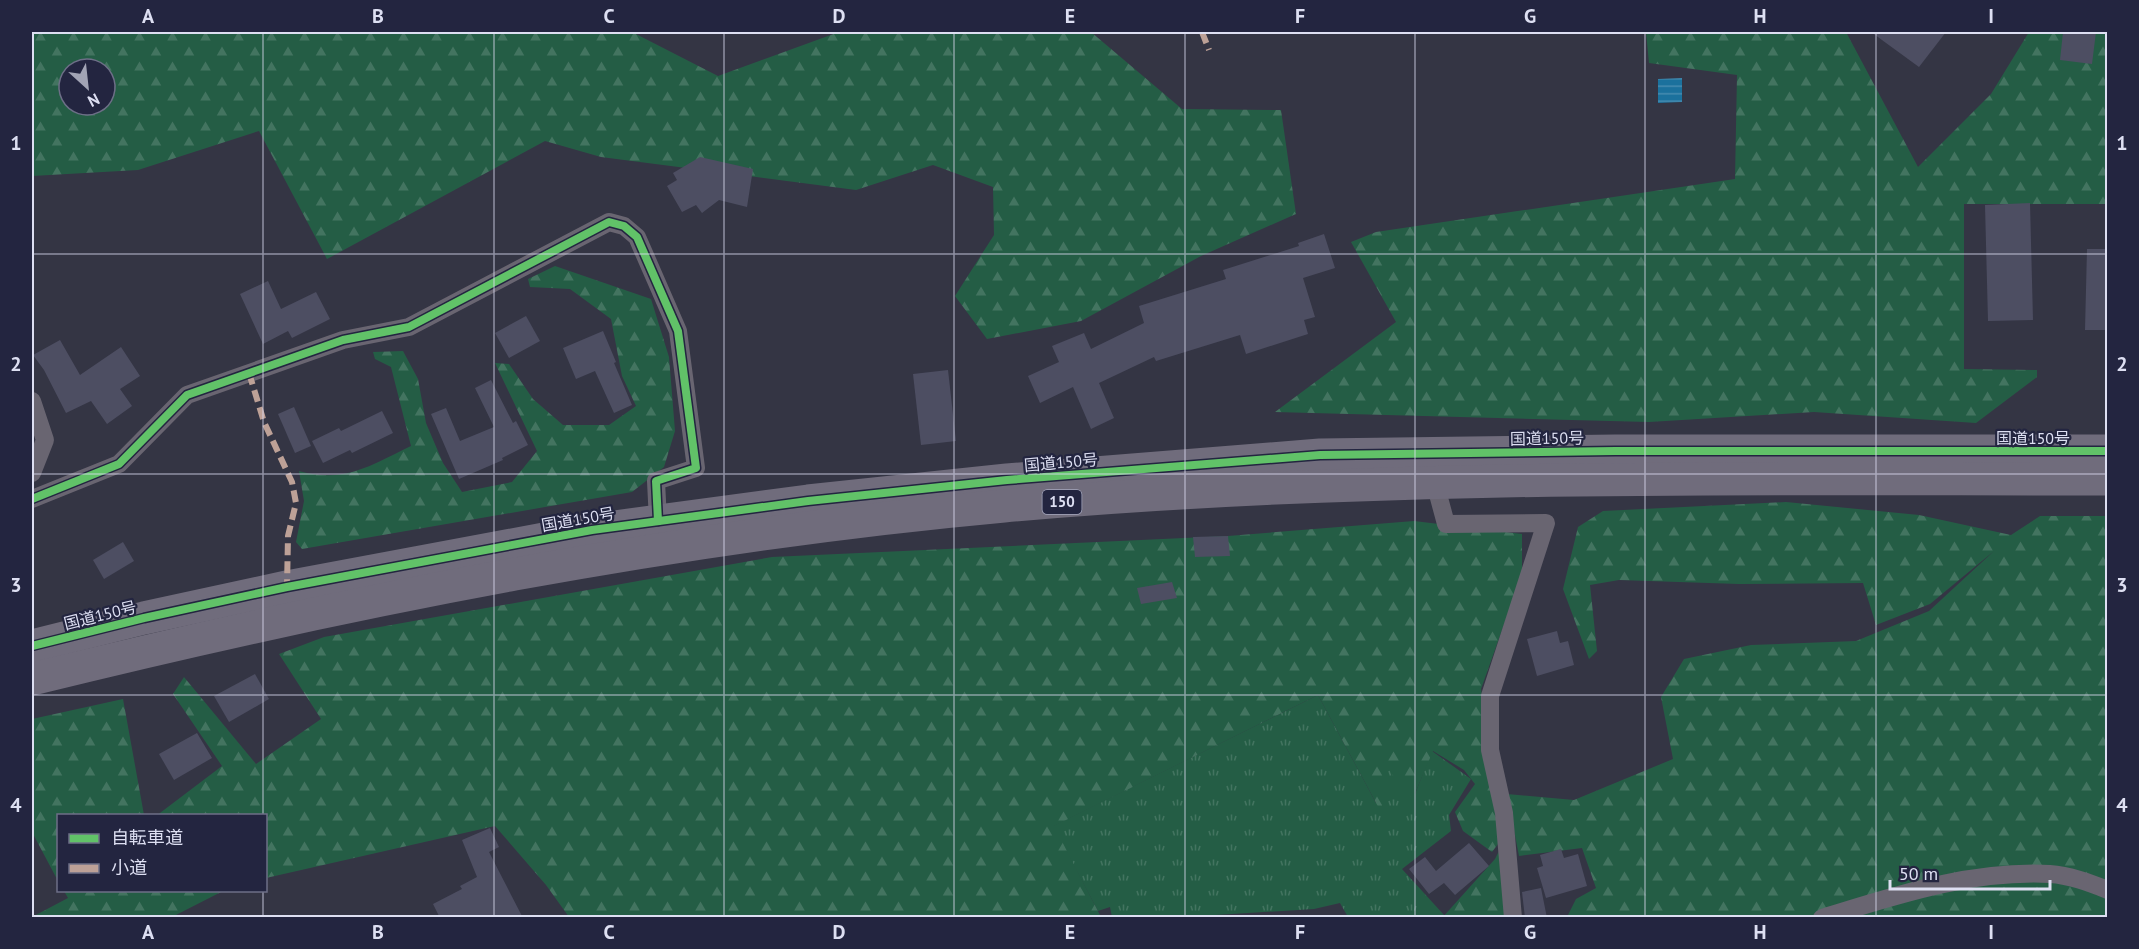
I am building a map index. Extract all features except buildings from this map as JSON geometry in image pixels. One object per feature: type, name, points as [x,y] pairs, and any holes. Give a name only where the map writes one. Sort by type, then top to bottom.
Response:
[{"type":"highway","name":"国道150号","points":[[32,646],[144,618],[287,587],[592,530],[808,501],[1007,480],[1320,454],[1615,451],[2108,451]]},
{"type":"highway","name":"150","points":[[32,679],[369,601],[599,558],[804,528],[1004,506],[1209,491],[1435,483],[1626,479],[2108,479]]},
{"type":"street","points":[[32,499],[119,464],[187,395],[343,340],[409,327],[609,222],[624,226],[637,237],[678,331],[696,468],[656,481],[658,521]]},
{"type":"street","points":[[32,401],[45,440],[32,473]]},
{"type":"street","points":[[1435,483],[1446,524],[1546,523],[1490,696],[1490,750],[1504,813],[1513,918]]},
{"type":"street","points":[[1822,918],[1919,888],[1988,876],[2052,874],[2108,890]]},
{"type":"green space","points":[[32,32],[632,32],[718,76],[839,32],[1091,32],[1182,109],[1281,110],[1296,214],[1201,256],[1081,321],[987,339],[955,296],[994,235],[993,187],[933,165],[856,190],[601,157],[545,141],[327,259],[259,131],[138,170],[32,176]]},
{"type":"green space","points":[[1646,32],[1846,32],[1918,167],[1991,94],[2029,32],[2107,32],[2107,204],[1964,204],[1964,369],[2037,370],[2037,377],[1976,423],[1814,412],[1649,422],[1275,412],[1396,322],[1351,242],[1376,232],[1735,179],[1737,75],[1649,63]]},
{"type":"green space","points":[[555,266],[651,299],[669,357],[675,431],[664,467],[632,492],[302,549],[296,542],[304,501],[299,471],[330,475],[344,474],[370,466],[411,446],[391,367],[375,359],[373,352],[403,351],[418,379],[426,423],[443,463],[462,492],[512,482],[537,451],[495,363],[509,364],[533,399],[563,425],[609,425],[636,406],[622,376],[611,319],[570,289],[530,287],[528,279]]},
{"type":"green space","points":[[1786,502],[1919,515],[2011,535],[2040,516],[2107,516],[2107,917],[1567,917],[1576,899],[1596,888],[1582,848],[1519,856],[1507,794],[1574,800],[1673,759],[1661,697],[1684,659],[1751,645],[1856,641],[1929,611],[1994,551],[1930,604],[1876,625],[1863,583],[1739,584],[1619,580],[1590,585],[1597,651],[1589,659],[1563,589],[1578,527],[1603,511]]},
{"type":"green space","points":[[1414,521],[1522,534],[1522,574],[1481,689],[1504,836],[1492,852],[1463,831],[1455,812],[1475,784],[1464,770],[1433,751],[1413,798],[1402,792],[1384,759],[1382,814],[1318,695],[1054,826],[1101,917],[569,917],[546,885],[495,826],[267,878],[267,814],[159,814],[222,766],[173,694],[184,677],[256,764],[321,719],[279,654],[324,637],[772,557],[1228,536]]},
{"type":"green space","points":[[1318,695],[1376,803],[1384,758],[1415,794],[1432,751],[1471,779],[1449,815],[1451,831],[1402,869],[1444,915],[1442,917],[1348,917],[1340,903],[1314,909],[1183,917],[1112,917],[1110,907],[1098,911],[1053,826]]},
{"type":"green space","points":[[123,699],[144,814],[57,814],[57,879],[32,832],[32,719]]},
{"type":"green space","points":[[1502,845],[1507,917],[1442,918],[1495,859]]},
{"type":"green space","points":[[65,892],[221,892],[172,917],[32,917],[68,898]]},
{"type":"water","points":[[1682,78],[1682,102],[1658,103],[1658,79]]},
{"type":"marked path","points":[[1202,32],[1209,50]]},
{"type":"marked path","points":[[249,373],[264,422],[292,482],[296,503],[288,536],[287,587]]},
{"type":"cycle path","points":[[32,499],[119,464],[187,395],[343,340],[409,327],[609,222],[624,226],[637,237],[678,331],[696,468],[656,481],[658,521]]},
{"type":"cycle path","points":[[32,646],[144,618],[287,587],[592,530],[808,501],[1007,480],[1320,455],[1615,451],[2108,451]]}]
